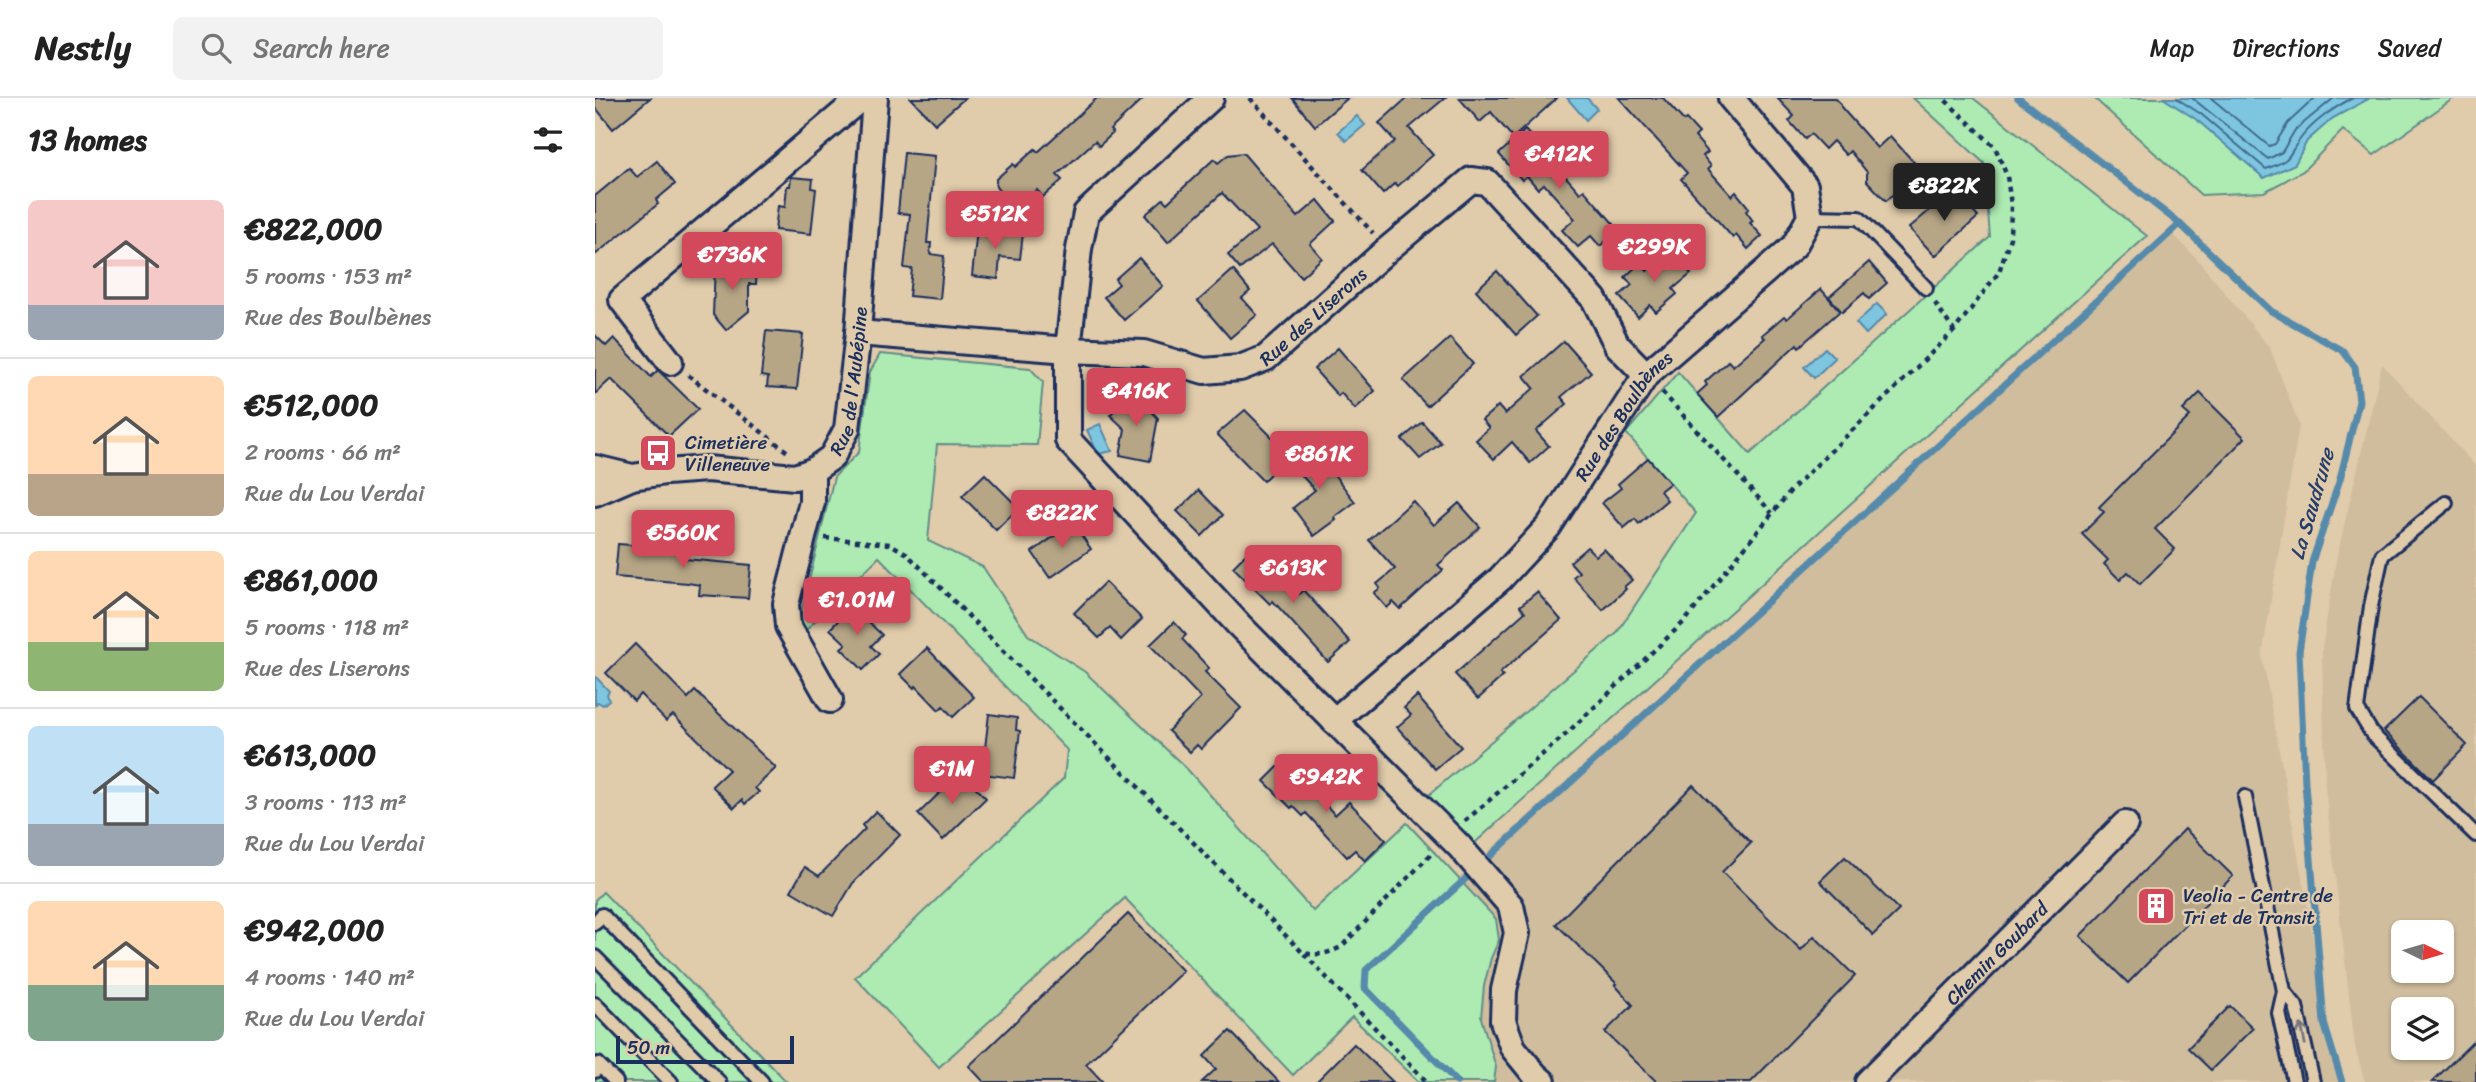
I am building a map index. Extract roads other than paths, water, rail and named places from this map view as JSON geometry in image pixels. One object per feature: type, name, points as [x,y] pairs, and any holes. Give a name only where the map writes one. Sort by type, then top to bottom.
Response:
[{"type":"street","points":[[670,362],[622,300],[861,98]]},
{"type":"street","name":"Rue de l'Aubépine","points":[[595,493],[632,477],[708,469],[795,477],[812,471],[832,457],[847,429],[858,333],[875,98]]},
{"type":"street","points":[[1211,98],[1086,213],[1079,249],[1068,351],[1068,440],[1239,625],[1454,842],[1496,886],[1511,906],[1517,933],[1504,990],[1503,1021],[1513,1048],[1535,1080]]},
{"type":"street","points":[[1731,98],[1805,186],[1810,217]]},
{"type":"street","name":"Rue des Liserons","points":[[858,333],[1068,351],[1144,352],[1204,371],[1240,368],[1266,358],[1388,249],[1471,180],[1487,182],[1594,299],[1617,345],[1646,375]]},
{"type":"street","name":"Rue des Boulbènes","points":[[1334,721],[1500,579],[1549,526],[1646,375],[1794,246],[1810,217]]},
{"type":"street","name":"Rue de l'Aubépine","points":[[595,468],[632,477]]},
{"type":"street","points":[[812,471],[812,502],[786,604],[788,626],[830,700]]},
{"type":"street","name":"Chemin Goubard","points":[[1868,1082],[2125,824]]},
{"type":"lane","points":[[1810,217],[1859,218],[1926,288]]},
{"type":"lane","points":[[2447,503],[2382,555],[2371,606],[2357,709],[2374,735],[2476,835]]},
{"type":"lane","points":[[2245,797],[2284,991],[2279,1013],[2294,1082]]},
{"type":"lane","points":[[595,923],[602,915],[762,1082]]},
{"type":"lane","points":[[595,957],[719,1082]]},
{"type":"lane","points":[[2284,991],[2296,1006],[2313,1082]]},
{"type":"lane","points":[[595,1004],[671,1082]]},
{"type":"lane","points":[[595,1070],[598,1064],[616,1082]]},
{"type":"water","points":[[1567,98],[1587,98],[1597,109],[1586,120]]},
{"type":"water","points":[[2163,98],[2370,98],[2333,118],[2307,141],[2295,164],[2264,178],[2197,120]]},
{"type":"water","points":[[1357,116],[1365,125],[1346,141],[1338,132]]},
{"type":"water","points":[[1877,304],[1887,314],[1866,334],[1856,323]]},
{"type":"water","points":[[1825,348],[1835,358],[1814,378],[1804,367]]},
{"type":"water","points":[[1100,424],[1112,451],[1098,454],[1087,430]]},
{"type":"water","points":[[595,676],[609,691],[609,700],[603,705],[598,702],[595,705]]},
{"type":"waterway","name":"La Saudrune","points":[[2018,98],[2180,224],[2271,311],[2343,351],[2355,367],[2359,401],[2340,479],[2312,562],[2299,652],[2305,783],[2324,1023],[2342,1082]]},
{"type":"waterway","points":[[1457,1082],[1365,988],[1366,970],[2180,224]]},
{"type":"place","name":"Cimetière Villeneuve","points":[[658,453]]},
{"type":"place","name":"Veolia - Centre de Tri et de Transit","points":[[2156,906]]}]
